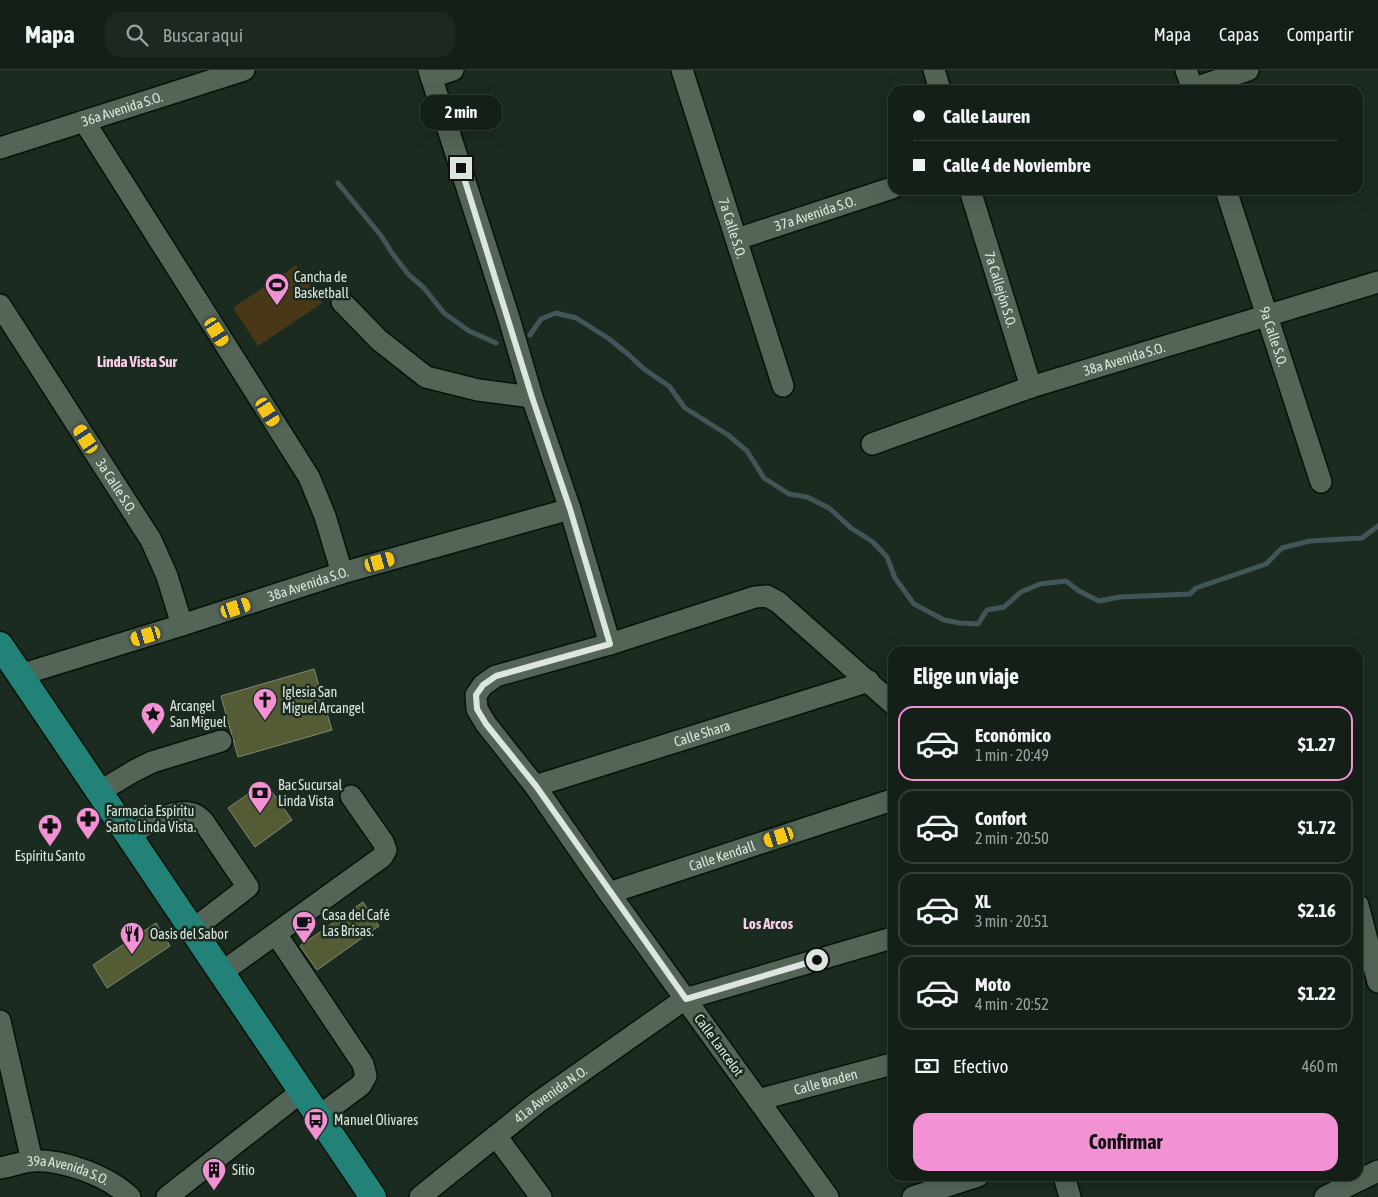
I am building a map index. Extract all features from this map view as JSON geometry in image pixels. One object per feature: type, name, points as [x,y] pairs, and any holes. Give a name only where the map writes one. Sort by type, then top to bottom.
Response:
[{"type":"main road","points":[[0,645],[373,1197]]},
{"type":"street","name":"36a Avenida S.O.","points":[[0,148],[244,70]]},
{"type":"street","points":[[453,70],[430,73],[508,315],[532,397],[570,509],[610,644],[755,597],[767,596],[778,602],[888,699]]},
{"type":"street","name":"7a Calle S.O.","points":[[682,70],[783,386]]},
{"type":"street","points":[[934,70],[938,85]]},
{"type":"street","points":[[1190,85],[1248,70]]},
{"type":"street","points":[[84,121],[309,477],[325,516],[342,573]]},
{"type":"street","name":"37a Avenida S.O.","points":[[737,239],[888,189]]},
{"type":"street","name":"7a Callejón S.O.","points":[[972,195],[1031,387]]},
{"type":"street","name":"9a Calle S.O.","points":[[1228,195],[1321,482]]},
{"type":"street","name":"38a Avenida S.O.","points":[[872,444],[1031,387],[1378,282]]},
{"type":"street","points":[[342,302],[380,340],[426,377],[478,390],[532,397]]},
{"type":"street","name":"3a Calle S.O.","points":[[0,305],[151,540],[167,576],[182,625]]},
{"type":"street","name":"38a Avenida S.O.","points":[[20,675],[342,573],[570,509]]},
{"type":"street","name":"Calle Lancelot","points":[[610,644],[496,676],[483,685],[476,695],[477,709],[486,724],[536,786],[609,893],[828,1197]]},
{"type":"street","name":"Calle Shara","points":[[536,786],[869,682]]},
{"type":"street","points":[[99,792],[152,762],[221,741]]},
{"type":"street","points":[[222,972],[382,857],[386,850],[383,842],[351,796]]},
{"type":"street","name":"Calle Kendall","points":[[609,893],[888,801]]},
{"type":"street","points":[[129,835],[152,822],[168,816],[184,812],[195,814],[203,821],[248,887],[192,930]]},
{"type":"street","points":[[1363,924],[1378,982]]},
{"type":"street","points":[[276,934],[363,1064],[366,1076],[361,1085],[318,1117]]},
{"type":"street","name":"41a Avenida N.O.","points":[[420,1197],[537,1103],[686,999],[888,939]]},
{"type":"street","points":[[0,1021],[32,1161]]},
{"type":"street","name":"Calle Braden","points":[[758,1100],[888,1065]]},
{"type":"street","points":[[167,1197],[301,1092]]},
{"type":"street","points":[[496,1136],[541,1197]]},
{"type":"street","name":"39a Avenida S.O.","points":[[0,1168],[32,1161],[65,1164],[96,1174],[130,1197]]},
{"type":"street","points":[[1325,1197],[1375,1178]]},
{"type":"street","points":[[913,1197],[963,1181]]},
{"type":"street","points":[[1065,1181],[1070,1197]]},
{"type":"shaded area","name":"Cancha de Basketball","points":[[296,265],[322,303],[258,346],[233,308]]},
{"type":"building","name":"Iglesia San Miguel Arcangel","points":[[314,669],[332,730],[238,757],[221,696]]},
{"type":"building","name":"Bac Sucursal Linda Vista","points":[[265,782],[292,820],[255,847],[228,808]]},
{"type":"building","points":[[363,902],[379,926],[317,970],[300,946]]},
{"type":"building","name":"Oasis del Sabor","points":[[156,923],[170,946],[107,988],[93,965]]},
{"type":"waterway","points":[[338,183],[382,237],[408,274],[424,288],[444,313],[469,331],[496,343]]},
{"type":"waterway","points":[[530,335],[541,319],[556,313],[576,318],[608,338],[644,369],[669,386],[685,408],[728,435],[747,451],[764,478],[789,494],[807,497],[829,508],[851,528],[873,542],[887,557],[895,578],[914,604],[944,620],[978,624],[987,610],[1004,607],[1021,592],[1040,584],[1066,581],[1079,591],[1099,601],[1120,597],[1190,594],[1196,588],[1266,564],[1282,548],[1310,541],[1362,538],[1378,526]]},
{"type":"place","name":"Cancha de Basketball","points":[[277,306]]},
{"type":"place","name":"Iglesia San Miguel Arcangel","points":[[265,721]]},
{"type":"place","name":"Arcangel San Miguel","points":[[153,735]]},
{"type":"place","name":"Bac Sucursal Linda Vista","points":[[260,814]]},
{"type":"place","name":"Farmacia Espíritu Santo Linda Vista.","points":[[88,840]]},
{"type":"place","name":"Espíritu Santo","points":[[50,847]]},
{"type":"place","name":"Casa del Café Las Brisas.","points":[[304,944]]},
{"type":"place","name":"Oasis del Sabor","points":[[132,955]]},
{"type":"place","name":"Manuel Olivares","points":[[316,1141]]},
{"type":"place","name":"Sitio","points":[[214,1191]]},
{"type":"district","name":"Linda Vista Sur","points":[[137,361]]},
{"type":"district","name":"Los Arcos","points":[[768,923]]},
{"type":"route","points":[[461,168],[532,397],[570,509],[610,644],[496,676],[483,685],[476,695],[477,709],[486,724],[536,786],[609,893],[686,999],[817,960]]}]
